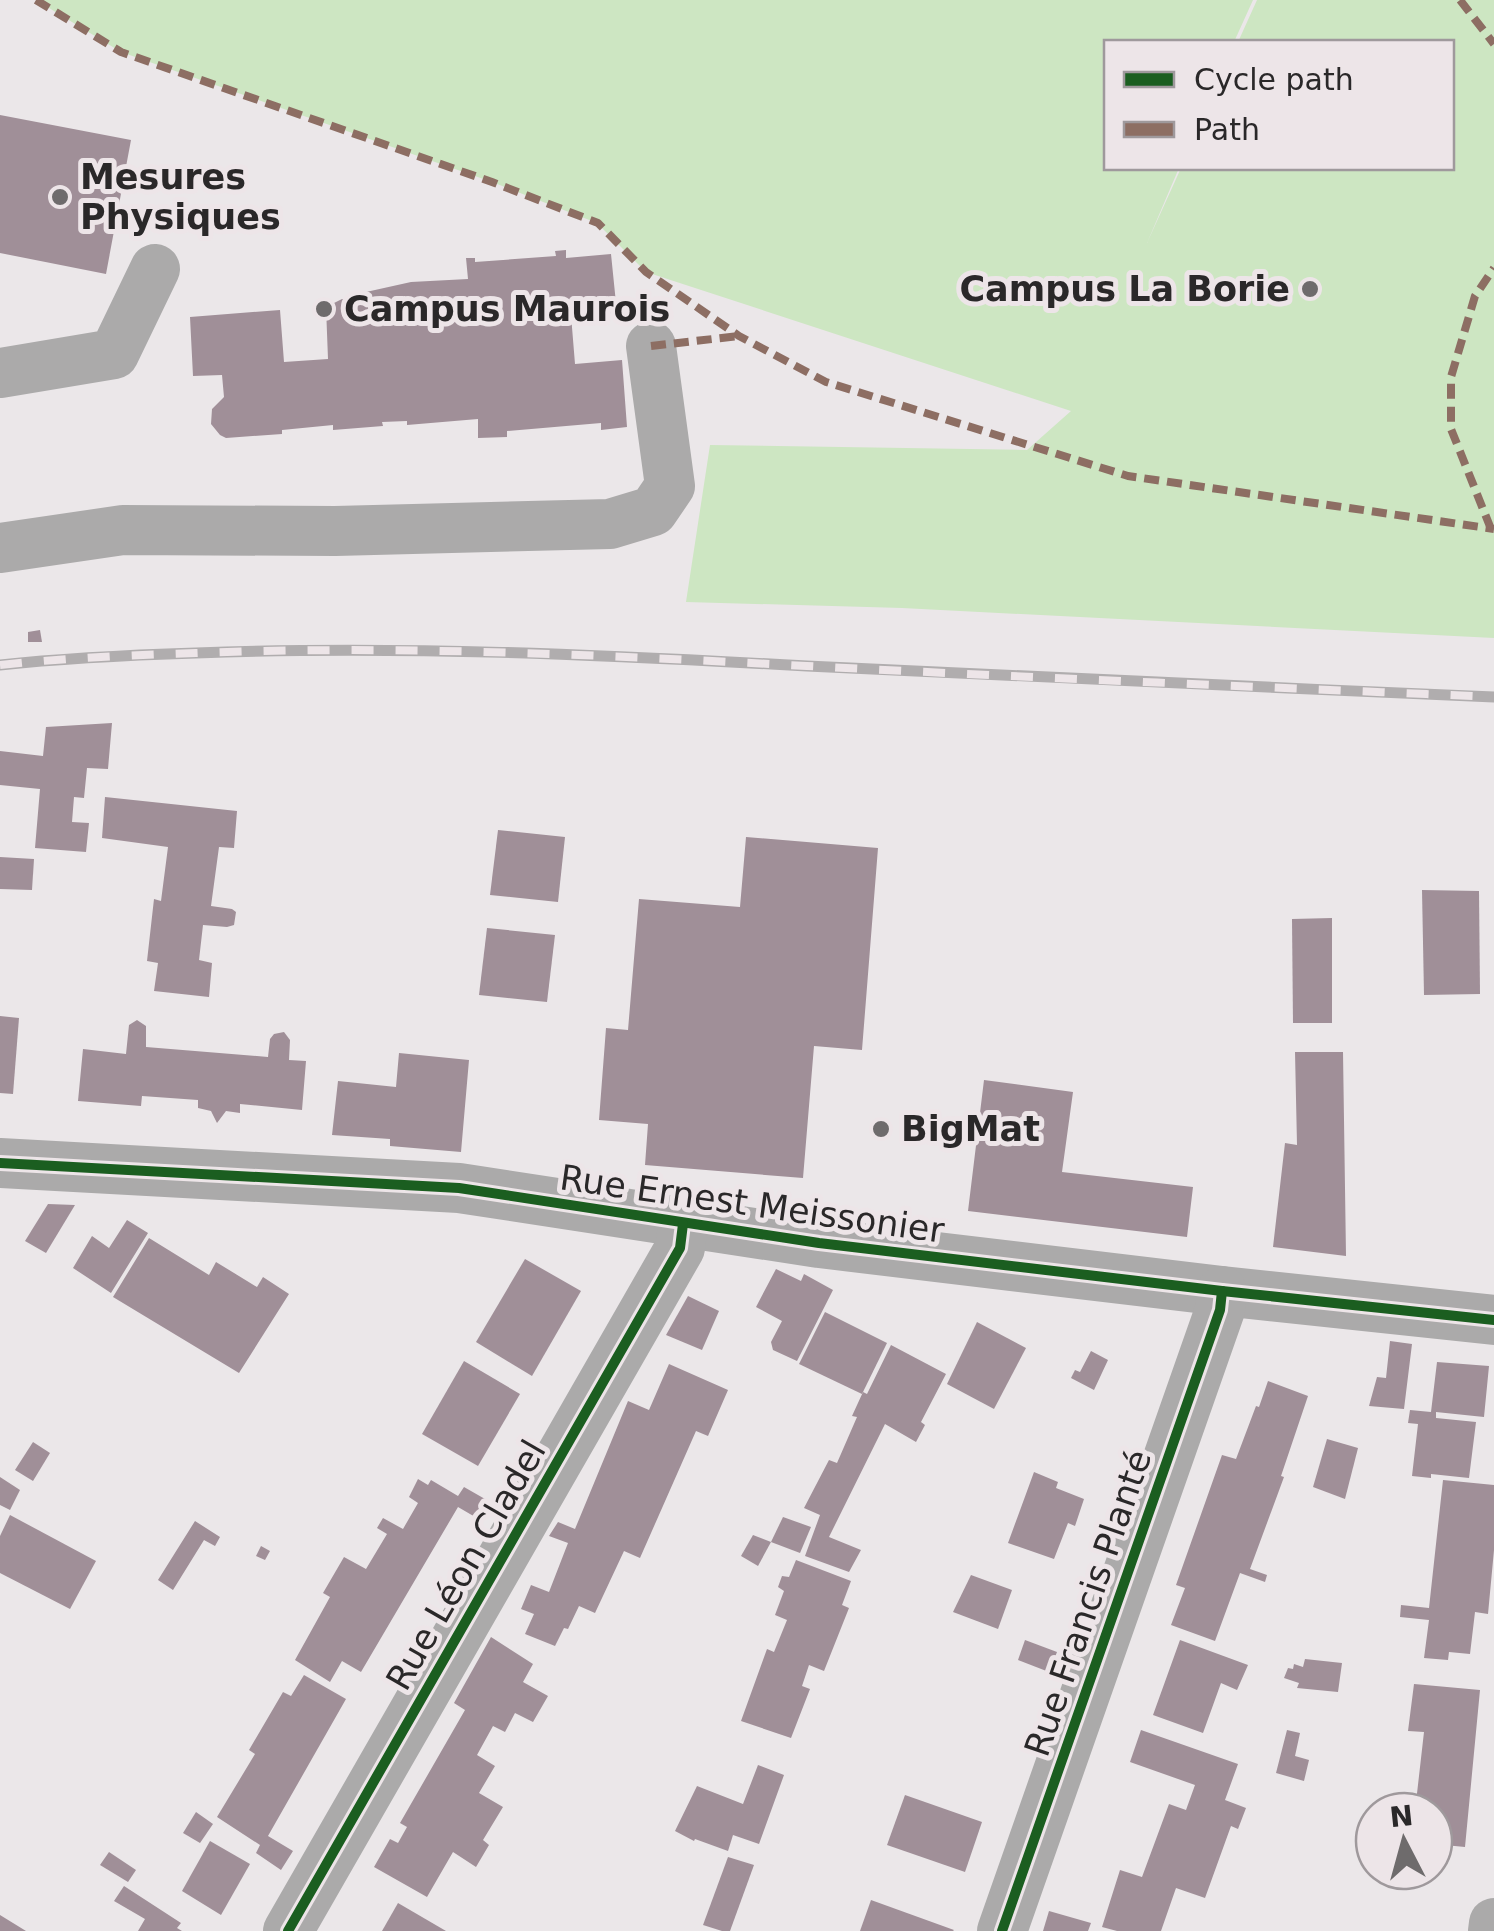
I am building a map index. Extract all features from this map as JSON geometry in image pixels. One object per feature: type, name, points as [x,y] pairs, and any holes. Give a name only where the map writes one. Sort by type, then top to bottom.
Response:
[{"type":"street","points":[[0,372],[114,354],[155,269]]},
{"type":"street","points":[[0,548],[123,530],[334,531],[610,524],[653,511],[670,486],[651,346]]},
{"type":"street","name":"Rue Ernest Meissonier","points":[[0,1163],[459,1188],[839,1246],[1494,1320]]},
{"type":"street","name":"Rue Léon Cladel","points":[[288,1931],[680,1248],[684,1224]]},
{"type":"street","name":"Rue Francis Planté","points":[[1002,1931],[1220,1310],[1222,1292]]},
{"type":"street","points":[[1493,1931],[1494,1924]]},
{"type":"green space","points":[[36,0],[1253,0],[1235,40],[1104,40],[1104,170],[1178,170],[1147,243],[1180,170],[1454,170],[1454,40],[1239,40],[1257,0],[1494,0],[1494,638],[902,608],[686,602],[710,445],[1027,450],[1071,411],[646,272],[597,223],[492,182],[121,52]]},
{"type":"building","name":"Mesures Physiques","points":[[0,115],[131,140],[106,274],[0,253]]},
{"type":"building","points":[[566,250],[566,258],[611,254],[617,313],[571,315],[575,364],[622,360],[627,427],[601,430],[601,423],[507,431],[507,437],[478,438],[478,419],[407,425],[407,421],[382,422],[383,426],[333,430],[333,425],[226,438],[211,424],[212,409],[224,397],[222,375],[193,376],[190,317],[280,310],[284,362],[328,359],[326,307],[342,299],[411,282],[468,279],[466,258],[475,258],[475,262],[556,256],[555,251]]},
{"type":"building","points":[[40,630],[42,642],[28,642],[28,632]]},
{"type":"building","points":[[112,723],[108,769],[87,768],[84,798],[74,797],[72,822],[89,823],[86,852],[35,848],[40,789],[0,785],[0,751],[43,756],[46,727]]},
{"type":"building","points":[[105,797],[237,811],[234,848],[219,847],[211,906],[236,912],[234,925],[203,925],[199,960],[212,963],[209,997],[154,991],[158,963],[147,961],[154,899],[161,901],[168,847],[102,838]]},
{"type":"building","points":[[498,830],[565,837],[558,902],[490,895]]},
{"type":"building","points":[[746,837],[878,848],[862,1050],[814,1046],[803,1178],[645,1165],[648,1124],[599,1120],[606,1028],[628,1030],[639,899],[740,907]]},
{"type":"building","points":[[0,857],[34,859],[32,890],[0,889]]},
{"type":"building","points":[[1422,890],[1479,891],[1480,994],[1424,995]]},
{"type":"building","points":[[1332,918],[1332,1023],[1293,1023],[1292,919]]},
{"type":"building","points":[[487,928],[555,935],[547,1002],[479,995]]},
{"type":"building","points":[[0,1016],[19,1018],[13,1094],[0,1093]]},
{"type":"building","points":[[137,1020],[146,1026],[146,1047],[268,1057],[270,1039],[284,1032],[290,1040],[289,1060],[306,1061],[302,1110],[240,1104],[240,1113],[226,1111],[217,1123],[211,1111],[198,1108],[198,1100],[142,1096],[141,1106],[78,1101],[83,1049],[126,1054],[129,1025]]},
{"type":"building","points":[[1295,1052],[1343,1052],[1346,1256],[1273,1247],[1285,1143],[1297,1145]]},
{"type":"building","points":[[399,1053],[469,1060],[461,1152],[390,1146],[390,1139],[332,1135],[338,1081],[396,1087]]},
{"type":"building","points":[[984,1080],[1073,1092],[1062,1172],[1193,1187],[1187,1237],[968,1211]]},
{"type":"building","points":[[48,1204],[75,1205],[46,1253],[25,1241]]},
{"type":"building","points":[[127,1220],[148,1233],[111,1293],[73,1268],[92,1236],[109,1248]]},
{"type":"building","points":[[149,1238],[209,1275],[216,1262],[257,1287],[263,1277],[289,1294],[239,1373],[113,1297]]},
{"type":"building","points":[[525,1259],[581,1291],[532,1376],[476,1342]]},
{"type":"building","points":[[776,1269],[801,1281],[804,1274],[833,1290],[797,1361],[773,1350],[771,1342],[782,1321],[756,1307]]},
{"type":"building","points":[[688,1296],[719,1311],[702,1350],[666,1335]]},
{"type":"building","points":[[825,1312],[887,1343],[862,1394],[799,1364]]},
{"type":"building","points":[[977,1322],[1026,1348],[994,1409],[947,1384]]},
{"type":"building","points":[[1390,1341],[1412,1344],[1404,1409],[1369,1406],[1377,1377],[1386,1378]]},
{"type":"building","points":[[891,1345],[946,1374],[921,1422],[925,1425],[916,1442],[885,1424],[829,1537],[861,1550],[849,1572],[805,1556],[820,1515],[804,1508],[829,1460],[837,1463],[857,1417],[852,1416]]},
{"type":"building","points":[[1091,1351],[1108,1360],[1094,1390],[1071,1378],[1075,1370],[1080,1372]]},
{"type":"building","points":[[464,1361],[520,1394],[478,1466],[422,1434]]},
{"type":"building","points":[[1437,1362],[1489,1366],[1484,1417],[1436,1412],[1436,1418],[1476,1422],[1469,1478],[1412,1476],[1418,1424],[1408,1423],[1410,1410],[1431,1412]]},
{"type":"building","points":[[669,1364],[728,1390],[708,1436],[696,1431],[640,1558],[624,1551],[595,1613],[579,1606],[555,1646],[525,1634],[534,1614],[521,1609],[531,1585],[549,1592],[568,1543],[549,1536],[558,1522],[575,1529],[628,1401],[649,1410]]},
{"type":"building","points":[[1268,1381],[1308,1396],[1250,1569],[1267,1575],[1265,1582],[1240,1573],[1215,1641],[1171,1625],[1185,1588],[1176,1585],[1222,1455],[1236,1459]]},
{"type":"building","points":[[1327,1439],[1358,1448],[1345,1499],[1313,1487]]},
{"type":"building","points":[[33,1442],[50,1453],[33,1481],[15,1470]]},
{"type":"building","points":[[1034,1472],[1058,1482],[1056,1488],[1084,1499],[1075,1526],[1068,1523],[1054,1559],[1008,1543]]},
{"type":"building","points":[[0,1477],[20,1490],[10,1510],[0,1505]]},
{"type":"building","points":[[418,1479],[428,1485],[431,1480],[458,1496],[464,1487],[492,1503],[482,1521],[458,1507],[361,1672],[342,1661],[330,1682],[295,1660],[330,1597],[323,1593],[344,1557],[366,1569],[387,1534],[377,1528],[383,1518],[403,1529],[418,1503],[409,1497]]},
{"type":"building","points":[[1443,1480],[1494,1485],[1494,1550],[1488,1614],[1475,1612],[1470,1654],[1449,1652],[1448,1660],[1424,1658],[1429,1620],[1400,1617],[1401,1605],[1429,1608]]},
{"type":"building","points":[[10,1515],[96,1561],[70,1609],[0,1573],[0,1536]]},
{"type":"building","points":[[783,1517],[811,1527],[800,1553],[771,1542]]},
{"type":"building","points":[[195,1521],[220,1537],[215,1546],[204,1540],[173,1590],[158,1580]]},
{"type":"building","points":[[753,1535],[771,1542],[758,1566],[741,1556]]},
{"type":"building","points":[[261,1546],[270,1551],[265,1560],[256,1556]]},
{"type":"building","points":[[796,1560],[851,1581],[842,1605],[849,1608],[824,1671],[809,1665],[802,1686],[810,1689],[791,1738],[741,1721],[767,1649],[774,1652],[787,1620],[775,1615],[784,1591],[778,1587],[782,1576],[789,1577]]},
{"type":"building","points":[[971,1575],[1012,1590],[998,1629],[953,1612]]},
{"type":"building","points":[[491,1637],[533,1664],[523,1682],[548,1696],[533,1722],[515,1713],[505,1732],[493,1726],[477,1755],[495,1766],[479,1793],[503,1807],[483,1840],[489,1845],[476,1867],[453,1852],[427,1897],[374,1867],[390,1839],[398,1843],[407,1827],[400,1823],[465,1710],[454,1703]]},
{"type":"building","points":[[1025,1640],[1057,1652],[1049,1672],[1018,1660]]},
{"type":"building","points":[[1180,1640],[1248,1665],[1237,1690],[1221,1683],[1203,1733],[1153,1715]]},
{"type":"building","points":[[1305,1659],[1342,1663],[1338,1692],[1297,1688],[1299,1683],[1284,1678],[1288,1668],[1293,1669],[1294,1664],[1303,1667]]},
{"type":"building","points":[[304,1675],[346,1699],[268,1836],[293,1851],[281,1870],[256,1853],[260,1845],[217,1817],[255,1754],[249,1750],[283,1692],[291,1696]]},
{"type":"building","points":[[1414,1684],[1480,1690],[1465,1847],[1454,1846],[1454,1791],[1417,1791],[1424,1732],[1408,1731]]},
{"type":"building","points":[[1141,1730],[1238,1764],[1225,1800],[1246,1808],[1238,1829],[1231,1826],[1205,1898],[1176,1888],[1161,1931],[1117,1931],[1102,1927],[1120,1870],[1142,1877],[1169,1804],[1186,1810],[1195,1785],[1130,1762]]},
{"type":"building","points":[[1287,1730],[1300,1733],[1295,1756],[1309,1760],[1304,1781],[1276,1773]]},
{"type":"building","points":[[758,1765],[784,1775],[759,1844],[733,1835],[728,1851],[675,1831],[697,1786],[743,1804]]},
{"type":"building","points":[[905,1795],[982,1822],[965,1872],[887,1845]]},
{"type":"building","points":[[196,1812],[213,1824],[200,1843],[183,1833]]},
{"type":"building","points":[[210,1841],[250,1864],[221,1915],[182,1891]]},
{"type":"building","points":[[109,1852],[136,1870],[128,1882],[100,1865]]},
{"type":"building","points":[[728,1857],[754,1865],[730,1931],[722,1931],[703,1925]]},
{"type":"building","points":[[124,1886],[181,1923],[177,1928],[182,1931],[138,1931],[145,1919],[114,1901]]},
{"type":"building","points":[[871,1900],[954,1930],[860,1931]]},
{"type":"building","points":[[398,1903],[446,1931],[382,1931]]},
{"type":"building","points":[[1049,1911],[1091,1923],[1088,1931],[1043,1931]]},
{"type":"building","points":[[0,1915],[26,1931],[0,1931]]},
{"type":"railway","points":[[0,665],[272,651],[502,652],[1494,697]]},
{"type":"marked path","points":[[36,0],[121,52],[598,223],[646,272],[739,336],[826,382],[1128,476],[1494,529]]},
{"type":"marked path","points":[[1460,0],[1494,44]]},
{"type":"marked path","points":[[1491,529],[1451,429],[1451,377],[1475,296],[1494,268]]},
{"type":"marked path","points":[[651,346],[739,336]]},
{"type":"cycle path","points":[[0,1163],[459,1188],[819,1243],[1494,1320]]},
{"type":"cycle path","points":[[288,1931],[680,1248],[683,1224]]},
{"type":"cycle path","points":[[1002,1931],[1220,1310],[1222,1291]]},
{"type":"place","name":"Mesures Physiques","points":[[60,197]]},
{"type":"place","name":"Campus La Borie","points":[[1310,289]]},
{"type":"place","name":"Campus Maurois","points":[[324,309]]},
{"type":"place","name":"BigMat","points":[[881,1129]]}]
